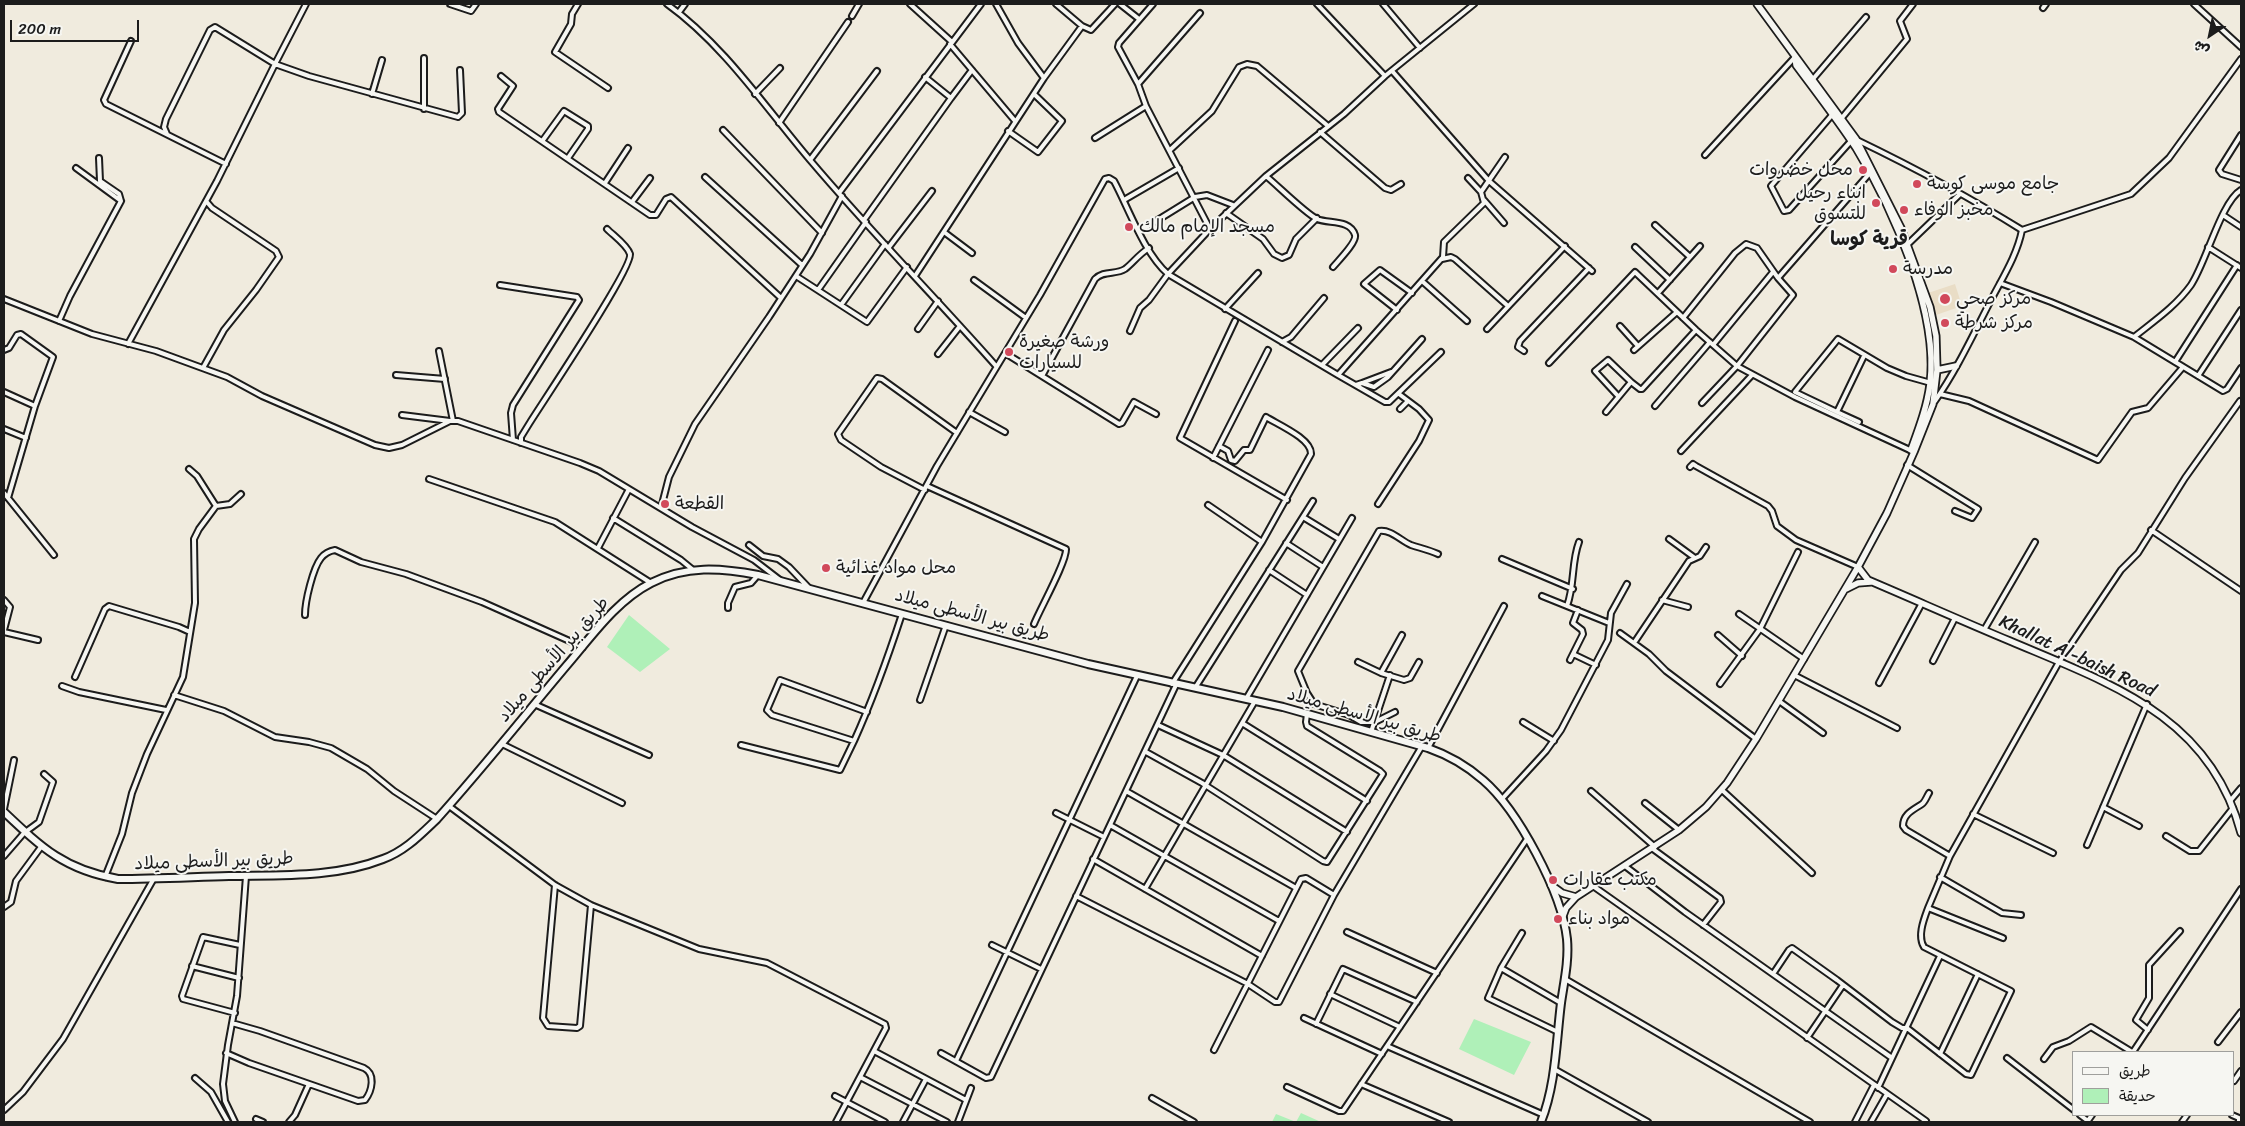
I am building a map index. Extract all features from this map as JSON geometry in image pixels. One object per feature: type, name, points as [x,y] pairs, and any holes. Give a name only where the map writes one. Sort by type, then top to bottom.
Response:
[{"type":"main road","name":"طريق بير الأسطى ميلاد","points":[[4,811],[24,833],[64,862],[90,873],[118,879],[153,880],[320,873],[366,865],[384,859],[405,848],[437,819],[617,608],[651,583],[692,569],[724,568],[782,581],[1137,676],[1307,714],[1425,747],[1446,755],[1466,767],[1483,779],[1502,799],[1527,838],[1551,885],[1563,916],[1567,952],[1565,979],[1554,1069],[1541,1122]]},
{"type":"street","points":[[128,344],[226,164],[306,4]]},
{"type":"street","points":[[450,4],[471,11],[476,4]]},
{"type":"street","points":[[578,4],[572,14],[571,24],[555,52],[608,88]]},
{"type":"street","points":[[667,4],[679,12],[718,50],[840,195],[907,266],[996,366]]},
{"type":"street","points":[[679,12],[685,4]]},
{"type":"street","points":[[852,16],[859,4]]},
{"type":"street","points":[[910,4],[951,43],[1015,121]]},
{"type":"street","points":[[661,508],[669,477],[695,424],[796,276],[822,232],[840,195],[925,77],[981,4]]},
{"type":"street","points":[[996,4],[1018,44],[1044,78]]},
{"type":"street","points":[[1056,4],[1082,26],[1091,30],[1115,4]]},
{"type":"street","points":[[1120,4],[1139,20]]},
{"type":"street","points":[[1153,4],[1118,45],[1138,84],[1146,106],[1210,229]]},
{"type":"street","points":[[1317,4],[1385,76]]},
{"type":"street","points":[[1383,4],[1420,48]]},
{"type":"street","points":[[1130,331],[1137,312],[1149,300],[1168,274],[1233,205],[1367,94],[1385,76],[1393,72],[1474,4]]},
{"type":"street","points":[[1757,4],[1795,58],[1801,62],[1841,119],[1853,140],[1960,194],[2022,230],[2138,190],[2168,158],[2241,59]]},
{"type":"street","points":[[1841,119],[1907,39],[1900,21],[1913,4]]},
{"type":"street","points":[[2043,8],[2046,4]]},
{"type":"street","points":[[2194,4],[2241,47]]},
{"type":"street","points":[[1138,84],[1200,12]]},
{"type":"street","points":[[1813,79],[1866,17]]},
{"type":"street","points":[[779,123],[848,22]]},
{"type":"street","points":[[915,276],[1008,131],[1082,26]]},
{"type":"street","points":[[168,134],[164,127],[166,119],[212,28],[215,27],[275,64],[309,76],[455,117],[460,116],[460,70]]},
{"type":"street","points":[[131,42],[105,102],[226,164]]},
{"type":"street","points":[[424,58],[424,109]]},
{"type":"street","points":[[1795,58],[1796,64],[1832,115],[1860,150],[1908,244],[1931,325],[1937,370],[1913,451]]},
{"type":"street","points":[[1705,155],[1795,58]]},
{"type":"street","points":[[372,94],[382,60]]},
{"type":"street","points":[[1170,150],[1212,111],[1239,67],[1247,64],[1257,66],[1328,126]]},
{"type":"street","points":[[755,94],[780,68]]},
{"type":"street","points":[[810,160],[877,70]]},
{"type":"street","points":[[818,290],[972,70]]},
{"type":"street","points":[[1393,72],[1489,181],[1591,270],[1520,341],[1518,347],[1524,351]]},
{"type":"street","points":[[501,76],[513,86],[498,110],[653,216],[666,199],[671,197],[781,298]]},
{"type":"street","points":[[925,77],[951,98]]},
{"type":"street","points":[[1008,131],[1038,152],[1062,121],[1034,94]]},
{"type":"street","points":[[1095,138],[1146,106]]},
{"type":"street","points":[[543,140],[564,111],[588,126],[588,129],[568,158]]},
{"type":"street","points":[[1832,115],[1771,186],[1784,211],[1789,210],[1853,140]]},
{"type":"street","points":[[723,130],[822,232]]},
{"type":"street","points":[[1320,132],[1385,188],[1391,190],[1401,184]]},
{"type":"street","points":[[2241,134],[2219,170],[2222,174],[2241,180]]},
{"type":"street","points":[[605,183],[628,148]]},
{"type":"street","points":[[1860,150],[1869,174],[1911,259]]},
{"type":"street","points":[[1481,192],[1505,156]]},
{"type":"street","points":[[59,321],[70,296],[121,201],[119,194],[100,181],[99,158]]},
{"type":"street","points":[[76,168],[121,201]]},
{"type":"street","points":[[1124,200],[1179,168]]},
{"type":"street","points":[[1778,278],[1869,174]]},
{"type":"street","points":[[1266,176],[1317,218],[1346,225],[1355,236],[1354,242],[1333,267]]},
{"type":"street","points":[[705,177],[802,265]]},
{"type":"street","points":[[632,202],[650,178]]},
{"type":"street","points":[[863,603],[968,412],[1026,318],[1105,179],[1109,178],[1114,181],[1149,248],[1168,274],[1385,402],[1391,402],[1441,352]]},
{"type":"street","points":[[1468,178],[1504,223]]},
{"type":"street","points":[[889,247],[932,190]]},
{"type":"street","points":[[2134,337],[2182,296],[2198,274],[2223,215],[2241,190]]},
{"type":"street","points":[[1908,244],[1960,194]]},
{"type":"street","points":[[1140,231],[1195,197],[1207,195],[1233,205]]},
{"type":"street","points":[[203,368],[224,330],[279,257],[276,251],[212,208],[206,200]]},
{"type":"street","points":[[1442,259],[1444,242],[1481,206],[1484,200]]},
{"type":"street","points":[[1226,213],[1263,240],[1274,254],[1282,258],[1289,255],[1296,239],[1317,218]]},
{"type":"street","points":[[2223,215],[2241,227]]},
{"type":"street","points":[[1655,225],[1690,257]]},
{"type":"street","points":[[521,443],[521,437],[618,284],[630,258],[625,247],[607,229]]},
{"type":"street","points":[[1563,916],[1569,904],[1576,897],[1679,830],[1706,807],[1722,790],[1756,739],[1858,567],[1886,512],[1933,404],[1956,366],[2000,283],[2017,248],[2022,230]]},
{"type":"street","points":[[944,232],[972,253]]},
{"type":"street","points":[[1683,318],[1743,245],[1749,243],[1757,248],[1773,272],[1793,296],[1737,366],[1702,403]]},
{"type":"street","points":[[840,305],[885,244]]},
{"type":"street","points":[[1487,329],[1565,246]]},
{"type":"street","points":[[1658,293],[1700,246]]},
{"type":"street","points":[[1634,247],[1670,280]]},
{"type":"street","points":[[2208,247],[2241,268]]},
{"type":"street","points":[[1042,376],[1096,279],[1100,275],[1124,270],[1139,254],[1149,248]]},
{"type":"street","points":[[1338,375],[1442,259],[1451,257],[1455,259],[1508,306]]},
{"type":"street","points":[[2175,362],[2237,265]]},
{"type":"street","points":[[796,276],[867,322],[907,266]]},
{"type":"street","points":[[1397,310],[1364,284],[1380,270],[1412,293]]},
{"type":"street","points":[[1549,363],[1634,272],[1737,366],[1752,375],[1913,451]]},
{"type":"street","points":[[1655,406],[1773,272]]},
{"type":"street","points":[[1225,309],[1258,274]]},
{"type":"street","points":[[974,280],[1026,318]]},
{"type":"street","points":[[1422,281],[1467,322]]},
{"type":"street","points":[[2000,283],[2134,337],[2224,391],[2241,368]]},
{"type":"street","points":[[500,285],[576,297],[579,300],[513,405],[511,414],[513,440]]},
{"type":"street","points":[[4,298],[59,321],[128,344],[156,351],[227,377],[269,399],[384,447],[402,445],[452,421]]},
{"type":"street","points":[[1282,342],[1291,338],[1324,298]]},
{"type":"street","points":[[918,329],[938,302]]},
{"type":"street","points":[[2198,376],[2241,310]]},
{"type":"street","points":[[1634,350],[1677,312]]},
{"type":"street","points":[[1235,322],[1180,436],[1182,441],[1287,500]]},
{"type":"street","points":[[1931,325],[1933,404]]},
{"type":"street","points":[[938,354],[960,326]]},
{"type":"street","points":[[1620,326],[1638,346]]},
{"type":"street","points":[[1322,365],[1358,328]]},
{"type":"street","points":[[1618,396],[1595,371],[1608,360],[1631,382],[1642,389],[1696,330]]},
{"type":"street","points":[[4,350],[9,348],[17,335],[21,334],[52,355],[53,360],[35,406],[8,498]]},
{"type":"street","points":[[1362,383],[1374,387],[1384,380],[1422,339]]},
{"type":"street","points":[[1859,422],[1796,393],[1796,390],[1838,339],[1864,356],[1906,376],[1933,383]]},
{"type":"street","points":[[439,350],[452,421]]},
{"type":"street","points":[[1213,458],[1268,350]]},
{"type":"street","points":[[1005,353],[1119,424],[1122,423],[1134,402],[1156,414]]},
{"type":"street","points":[[1837,412],[1864,356]]},
{"type":"street","points":[[1937,370],[1956,366]]},
{"type":"street","points":[[1940,394],[1968,401],[2098,460],[2132,412],[2148,408],[2183,367]]},
{"type":"street","points":[[1356,385],[1393,371]]},
{"type":"street","points":[[396,375],[445,378]]},
{"type":"street","points":[[1681,451],[1752,375]]},
{"type":"street","points":[[957,433],[882,378],[877,378],[838,434],[841,440],[881,467],[1066,549],[1061,566],[1034,624]]},
{"type":"street","points":[[1606,412],[1631,382]]},
{"type":"street","points":[[4,392],[35,406]]},
{"type":"street","points":[[1378,504],[1428,424],[1427,416],[1399,394]]},
{"type":"street","points":[[1400,408],[1408,400]]},
{"type":"street","points":[[1773,974],[1791,948],[1892,1022],[1902,1028],[1906,1028],[1966,1074],[1972,1074],[2011,993],[2010,989],[1940,956],[1922,944],[1921,930],[1940,877],[1973,814],[2059,662],[2094,607],[2121,570],[2138,553],[2185,478],[2241,401]]},
{"type":"street","points":[[968,412],[1005,432]]},
{"type":"street","points":[[402,415],[452,421],[580,463],[630,489],[754,560],[782,581]]},
{"type":"street","points":[[942,1053],[986,1078],[991,1077],[1093,859],[1146,752],[1174,684],[1262,542],[1312,454],[1310,447],[1305,441],[1266,418],[1250,450],[1244,450],[1235,460],[1230,460],[1228,451],[1219,446]]},
{"type":"street","points":[[4,429],[26,438]]},
{"type":"street","points":[[1908,462],[1978,509],[1972,518],[1955,511]]},
{"type":"street","points":[[1690,467],[1693,464],[1768,506],[1772,511],[1776,526],[1796,540],[1858,567],[1863,576],[1873,582]]},
{"type":"street","points":[[189,469],[197,476],[216,506]]},
{"type":"street","points":[[429,480],[555,522],[651,583]]},
{"type":"street","points":[[598,548],[630,489]]},
{"type":"street","points":[[4,493],[54,555]]},
{"type":"street","points":[[105,877],[122,834],[134,787],[182,676],[195,603],[194,539],[216,506],[230,504],[241,494]]},
{"type":"street","points":[[1195,688],[1313,501]]},
{"type":"street","points":[[1208,505],[1262,542]]},
{"type":"street","points":[[1303,517],[1339,539]]},
{"type":"street","points":[[613,518],[681,560],[692,569]]},
{"type":"street","points":[[1246,699],[1352,518]]},
{"type":"street","points":[[2151,530],[2241,592]]},
{"type":"street","points":[[1395,712],[1374,722],[1361,722],[1349,714],[1314,704],[1307,693],[1298,670],[1379,531],[1389,532],[1412,545],[1438,554]]},
{"type":"street","points":[[1669,539],[1695,558]]},
{"type":"street","points":[[1567,606],[1573,589],[1574,558],[1579,542]]},
{"type":"street","points":[[1984,630],[2035,542]]},
{"type":"street","points":[[1286,543],[1323,567]]},
{"type":"street","points":[[749,545],[763,556],[778,558],[790,567],[809,589]]},
{"type":"street","points":[[1634,643],[1689,561],[1700,556],[1706,547]]},
{"type":"street","points":[[305,614],[311,583],[318,562],[325,554],[335,550],[361,562],[406,574],[482,602],[583,646]]},
{"type":"street","points":[[1720,684],[1760,629],[1798,552]]},
{"type":"street","points":[[1502,559],[1573,589]]},
{"type":"street","points":[[1269,570],[1307,594]]},
{"type":"street","points":[[728,608],[728,603],[735,588],[751,583],[758,575]]},
{"type":"street","points":[[1845,590],[1858,583],[1873,582]]},
{"type":"street","name":"Khallat Al-baish Road","points":[[1873,582],[2059,662],[2147,704],[2172,723],[2196,747],[2210,766],[2230,801],[2241,833]]},
{"type":"street","points":[[1502,799],[1554,741],[1610,636],[1609,623],[1611,613],[1626,584]]},
{"type":"street","points":[[1542,596],[1609,623]]},
{"type":"street","points":[[4,600],[9,605],[10,610],[4,631],[38,640]]},
{"type":"street","points":[[1662,600],[1688,607]]},
{"type":"street","points":[[1879,682],[1922,602]]},
{"type":"street","points":[[75,677],[105,609],[109,606],[190,632]]},
{"type":"street","points":[[1076,896],[1248,984],[1275,1002],[1280,1001],[1334,895],[1425,747],[1504,606]]},
{"type":"street","points":[[1570,660],[1583,634],[1582,630],[1573,623],[1578,610]]},
{"type":"street","points":[[741,744],[840,770],[867,712],[885,667],[902,613]]},
{"type":"street","points":[[1739,614],[1804,659]]},
{"type":"street","points":[[1933,661],[1955,618]]},
{"type":"street","points":[[920,700],[946,626]]},
{"type":"street","points":[[1620,633],[1649,654],[1666,671],[1756,739]]},
{"type":"street","points":[[1718,635],[1742,656]]},
{"type":"street","points":[[1381,673],[1402,636]]},
{"type":"street","points":[[1573,654],[1596,665]]},
{"type":"street","points":[[1358,662],[1381,673],[1403,680],[1408,679],[1419,662]]},
{"type":"street","points":[[1371,732],[1390,675]]},
{"type":"street","points":[[1794,675],[1897,728]]},
{"type":"street","points":[[956,1061],[1137,676]]},
{"type":"street","points":[[854,741],[769,714],[767,710],[777,683],[782,680],[867,712]]},
{"type":"street","points":[[62,686],[79,692],[166,710]]},
{"type":"street","points":[[174,695],[212,706],[275,737],[309,742],[331,748],[367,769],[394,791],[437,819]]},
{"type":"street","points":[[1779,701],[1823,733]]},
{"type":"street","points":[[1145,889],[1182,823],[1255,702]]},
{"type":"street","points":[[534,704],[649,755]]},
{"type":"street","points":[[2087,845],[2147,704]]},
{"type":"street","points":[[1146,752],[1205,786],[1325,862],[1329,861],[1348,832],[1382,776],[1382,772],[1307,726],[1307,714]]},
{"type":"street","points":[[1523,722],[1554,741]]},
{"type":"street","points":[[1242,723],[1367,801]]},
{"type":"street","points":[[1158,725],[1223,755],[1348,832]]},
{"type":"street","points":[[502,744],[622,803]]},
{"type":"street","points":[[4,811],[14,760]]},
{"type":"street","points":[[4,856],[24,833],[39,822],[53,782],[44,774]]},
{"type":"street","points":[[2230,801],[2241,788]]},
{"type":"street","points":[[1591,790],[1654,848],[1720,898],[1720,902],[1704,926]]},
{"type":"street","points":[[1722,790],[1812,873]]},
{"type":"street","points":[[1126,791],[1296,888]]},
{"type":"street","points":[[1929,793],[1922,804],[1915,807],[1905,817],[1903,826],[1906,830],[1950,856]]},
{"type":"street","points":[[1645,803],[1679,830]]},
{"type":"street","points":[[449,806],[555,885],[591,905],[698,949],[757,960],[771,965],[885,1024],[886,1028],[836,1122]]},
{"type":"street","points":[[2103,806],[2140,826]]},
{"type":"street","points":[[2166,836],[2190,852],[2199,851],[2233,808]]},
{"type":"street","points":[[1056,813],[1104,837]]},
{"type":"street","points":[[1973,814],[2053,853]]},
{"type":"street","points":[[1110,825],[1279,922]]},
{"type":"street","points":[[1288,1087],[1341,1112],[1527,838]]},
{"type":"street","points":[[4,907],[11,902],[16,881],[41,847]]},
{"type":"street","points":[[1093,859],[1262,956]]},
{"type":"street","points":[[1625,866],[1704,926],[1892,1058]]},
{"type":"street","points":[[235,1122],[223,1092],[226,1053],[235,1013],[239,978],[246,876]]},
{"type":"street","points":[[1214,1050],[1301,879],[1304,877],[1334,895]]},
{"type":"street","points":[[1940,877],[2002,912],[2022,915]]},
{"type":"street","points":[[4,1110],[23,1092],[63,1039],[153,880]]},
{"type":"street","points":[[555,885],[543,1018],[548,1026],[577,1028],[580,1026],[591,905]]},
{"type":"street","points":[[1551,885],[1562,893],[1576,897]]},
{"type":"street","points":[[1592,886],[1926,1121]]},
{"type":"street","points":[[2133,1051],[2241,889]]},
{"type":"street","points":[[1928,908],[2003,938]]},
{"type":"street","points":[[2148,1030],[2136,1020],[2149,998],[2149,965],[2180,931]]},
{"type":"street","points":[[1347,932],[1437,973]]},
{"type":"street","points":[[1522,933],[1501,968],[1488,996],[1490,1000],[1558,1032]]},
{"type":"street","points":[[235,1013],[183,999],[182,996],[199,944],[205,937],[240,945]]},
{"type":"street","points":[[992,945],[1041,969]]},
{"type":"street","points":[[1855,1122],[1892,1058],[1940,956]]},
{"type":"street","points":[[192,966],[239,978]]},
{"type":"street","points":[[1501,968],[1561,1003]]},
{"type":"street","points":[[1316,1024],[1340,970],[1344,969],[1417,1002]]},
{"type":"street","points":[[1940,1054],[1978,974]]},
{"type":"street","points":[[1565,979],[1810,1122]]},
{"type":"street","points":[[1806,1038],[1843,985]]},
{"type":"street","points":[[1330,994],[1400,1027]]},
{"type":"street","points":[[2218,1042],[2241,1012]]},
{"type":"street","points":[[1304,1018],[1382,1054]]},
{"type":"street","points":[[226,1053],[249,1063],[362,1101],[369,1094],[372,1077],[368,1070],[260,1031],[232,1023]]},
{"type":"street","points":[[2044,1060],[2053,1048],[2069,1041],[2091,1027],[2130,1051]]},
{"type":"street","points":[[1387,1046],[1544,1115]]},
{"type":"street","points":[[874,1051],[966,1100]]},
{"type":"street","points":[[2007,1058],[2072,1108]]},
{"type":"street","points":[[1554,1069],[1648,1122]]},
{"type":"street","points":[[860,1077],[947,1122]]},
{"type":"street","points":[[195,1078],[211,1092],[228,1122]]},
{"type":"street","points":[[904,1122],[926,1079]]},
{"type":"street","points":[[289,1122],[295,1115],[309,1084]]},
{"type":"street","points":[[1361,1084],[1449,1122]]},
{"type":"street","points":[[958,1122],[971,1088]]},
{"type":"street","points":[[1871,1122],[1887,1094]]},
{"type":"street","points":[[835,1096],[885,1122]]},
{"type":"street","points":[[1152,1098],[1194,1122]]},
{"type":"street","points":[[870,1122],[873,1116]]},
{"type":"street","points":[[256,1119],[263,1122]]},
{"type":"shaded area","name":"مركز صحي","points":[[1955,284],[1962,306],[1936,315],[1928,293]]},
{"type":"green space","points":[[629,615],[670,649],[640,672],[607,647]]},
{"type":"green space","points":[[1474,1019],[1531,1042],[1514,1075],[1459,1049]]},
{"type":"green space","points":[[1301,1113],[1321,1122],[1296,1122]]},
{"type":"green space","points":[[1276,1114],[1296,1122],[1272,1122]]},
{"type":"place","name":"محل خضروات","points":[[1863,170]]},
{"type":"place","name":"جامع موسى كوسة","points":[[1917,184]]},
{"type":"place","name":"ابناء رحيل للتسوق","points":[[1876,203]]},
{"type":"place","name":"مخبز الوفاء","points":[[1904,210]]},
{"type":"place","name":"مسجد الإمام مالك","points":[[1129,227]]},
{"type":"place","name":"مدرسة","points":[[1893,269]]},
{"type":"place","name":"مركز صحي","points":[[1945,299]]},
{"type":"place","name":"مركز شرطة","points":[[1945,323]]},
{"type":"place","name":"ورشة صغيرة للسيارات","points":[[1009,352]]},
{"type":"place","name":"القطعة","points":[[665,504]]},
{"type":"place","name":"محل مواد غذائية","points":[[826,568]]},
{"type":"place","name":"مكتب عقارات","points":[[1553,880]]},
{"type":"place","name":"مواد بناء","points":[[1558,919]]},
{"type":"district","name":"قرية كوسا","points":[[1869,240]]}]
